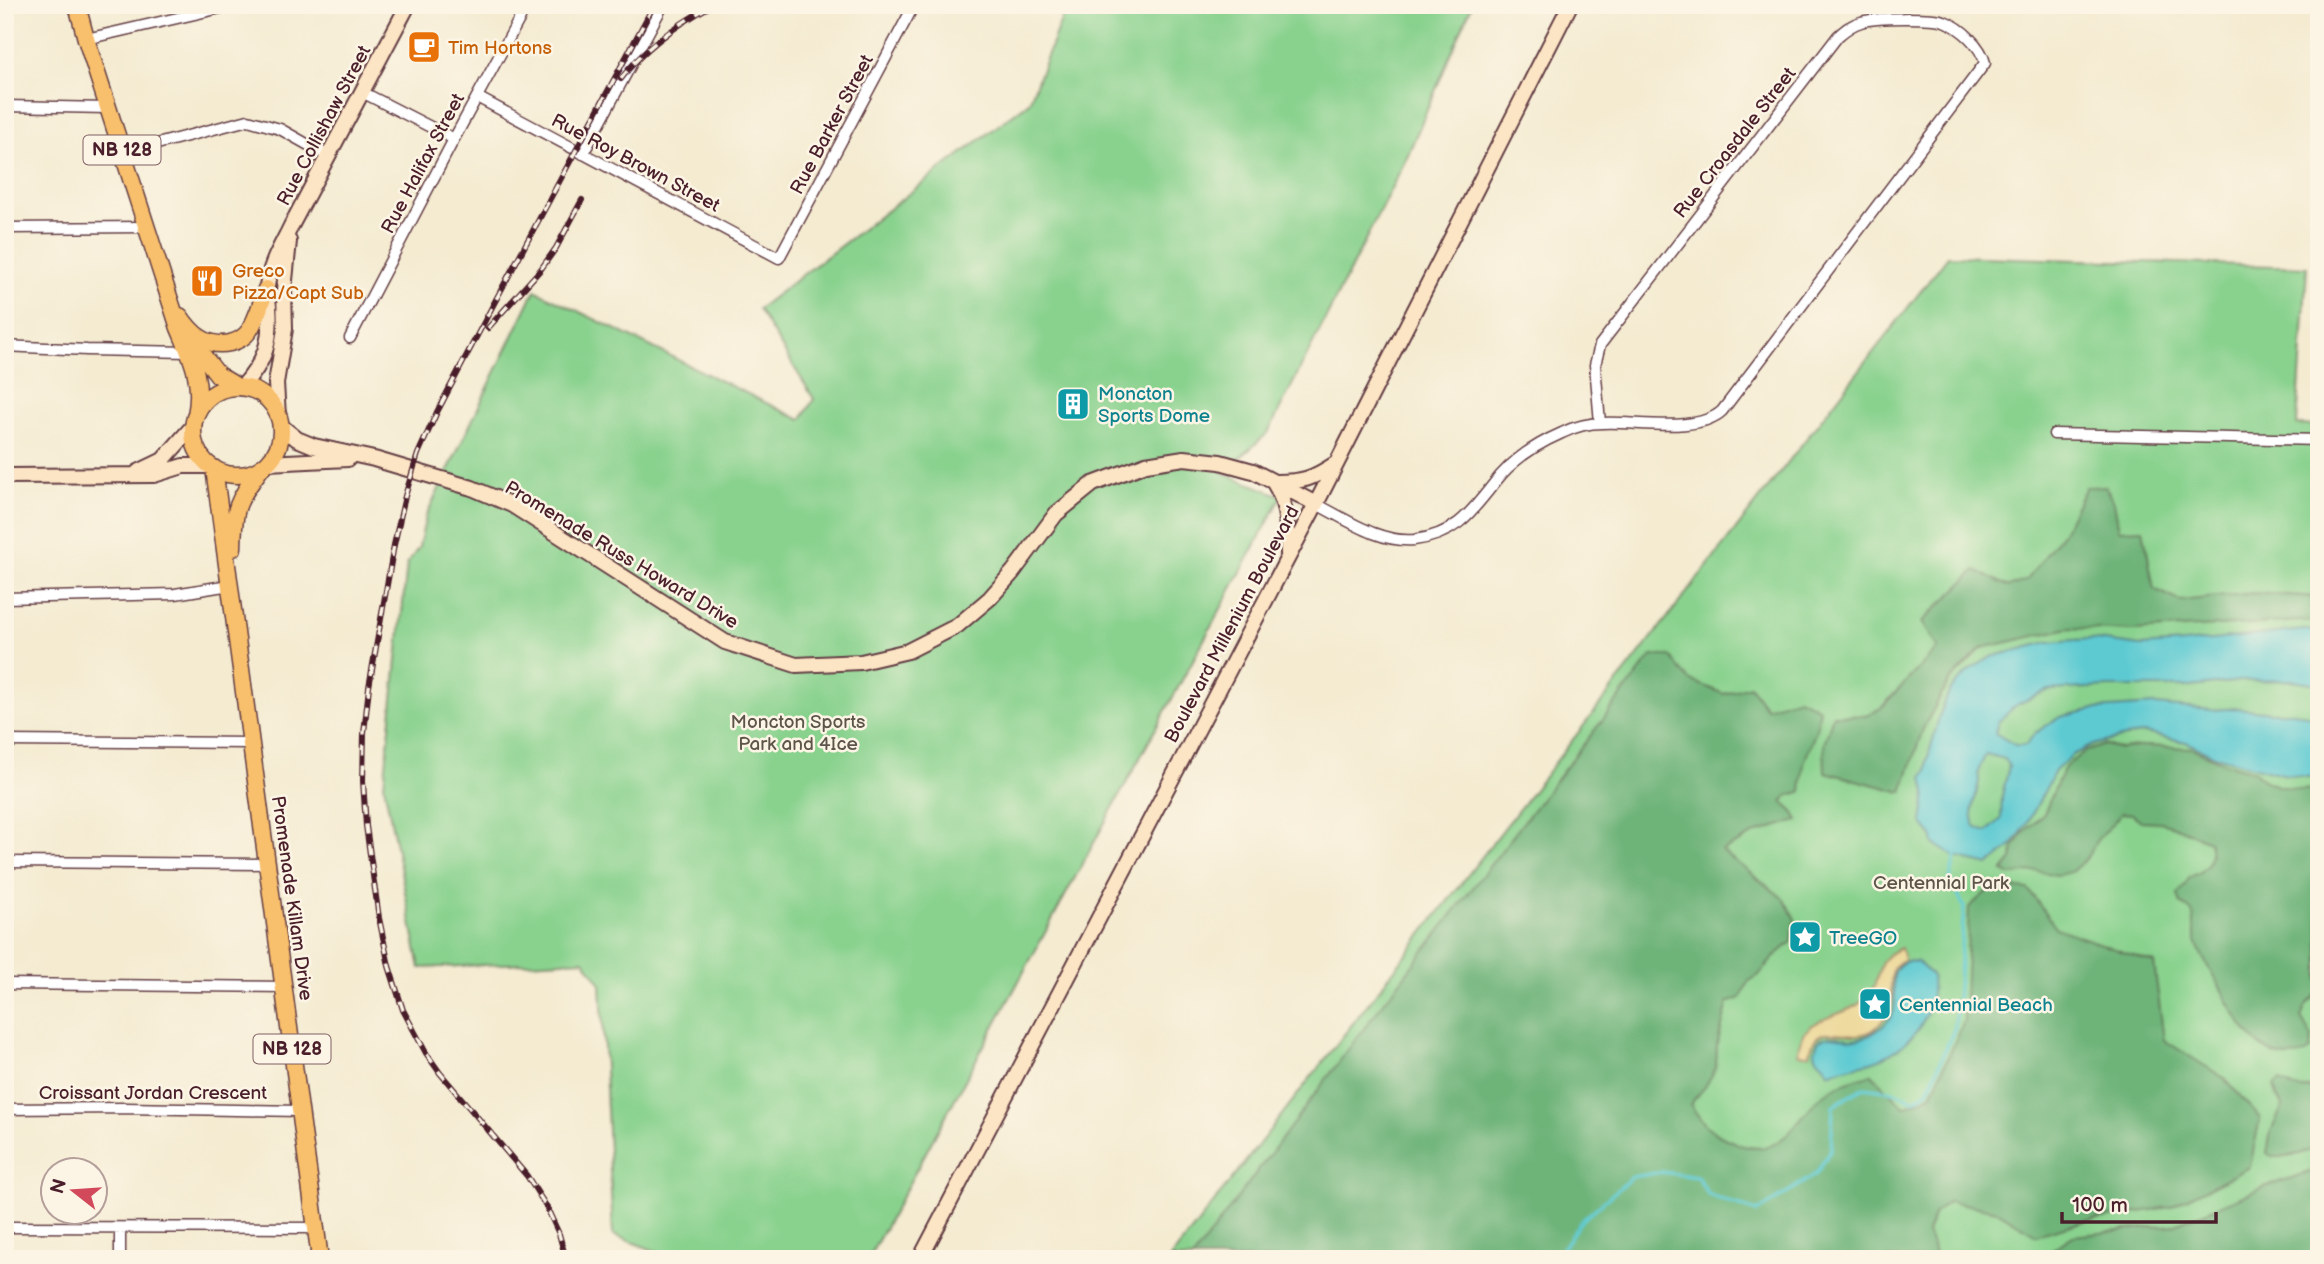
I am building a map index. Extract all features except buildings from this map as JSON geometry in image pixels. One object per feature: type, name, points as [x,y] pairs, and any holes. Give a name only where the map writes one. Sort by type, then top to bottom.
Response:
[{"type":"main road","name":"NB 128","points":[[78,5],[86,39],[199,386],[200,397],[195,420]]},
{"type":"main road","points":[[178,313],[190,330],[208,342],[222,345],[237,341],[250,330],[266,289]]},
{"type":"main road","name":"NB 128","points":[[169,294],[199,352],[218,374],[240,387]]},
{"type":"main road","points":[[240,387],[260,394],[275,408],[279,421],[278,446],[265,465],[251,473],[234,475],[212,467],[197,449],[194,438],[195,420],[202,405],[219,391],[240,387]]},
{"type":"main road","name":"Promenade Killam Drive","points":[[230,585],[235,511],[242,495],[265,465]]},
{"type":"main road","name":"Promenade Killam Drive","points":[[212,467],[320,1259]]},
{"type":"street","points":[[86,39],[234,5]]},
{"type":"street","name":"Rue Collishaw Street","points":[[240,387],[261,364],[266,352],[270,309],[266,289],[274,263],[408,5]]},
{"type":"street","name":"Rue Halifax Street","points":[[350,338],[527,5]]},
{"type":"street","points":[[583,153],[663,5]]},
{"type":"street","name":"Rue Barker Street","points":[[779,258],[914,5]]},
{"type":"street","name":"Boulevard Millenium Boulevard","points":[[920,1259],[1316,504],[1570,5]]},
{"type":"street","name":"Rue Croasdale Street","points":[[1876,19],[1940,20],[1955,26],[1982,51],[1986,64],[1722,411],[1714,418],[1694,424],[1600,422],[1595,365],[1600,345],[1838,36],[1849,27],[1876,19]]},
{"type":"street","points":[[362,92],[454,139]]},
{"type":"street","name":"Rue Roy Brown Street","points":[[477,97],[779,258]]},
{"type":"street","points":[[5,106],[108,108]]},
{"type":"street","points":[[123,153],[248,120],[281,129],[328,156]]},
{"type":"street","points":[[5,177],[5,309]]},
{"type":"street","name":"Rue Collishaw Street","points":[[279,421],[276,383],[285,329],[285,276],[291,226]]},
{"type":"street","points":[[6,228],[147,227]]},
{"type":"street","points":[[5,346],[189,352]]},
{"type":"street","points":[[127,476],[163,460],[195,420]]},
{"type":"street","name":"Promenade Russ Howard Drive","points":[[279,421],[297,439],[314,446],[374,459],[472,488],[512,505],[725,642],[796,665],[861,663],[908,651],[957,626],[990,598],[1013,572],[1056,514],[1093,484],[1146,464],[1184,458],[1220,462],[1253,471],[1316,504]]},
{"type":"street","points":[[1316,504],[1372,533],[1390,538],[1412,540],[1434,536],[1454,526],[1472,512],[1502,475],[1528,451],[1570,429],[1600,422]]},
{"type":"street","points":[[2054,434],[2319,440]]},
{"type":"street","name":"Promenade Russ Howard Drive","points":[[265,465],[374,459]]},
{"type":"street","points":[[1273,482],[1304,481],[1336,464]]},
{"type":"street","points":[[5,475],[154,475],[183,466],[212,467]]},
{"type":"street","points":[[1273,482],[1285,507],[1288,557]]},
{"type":"street","points":[[5,598],[175,594],[230,585]]},
{"type":"street","points":[[5,741],[250,743]]},
{"type":"street","points":[[5,862],[267,864]]},
{"type":"street","points":[[5,984],[284,987]]},
{"type":"street","name":"Croissant Jordan Crescent","points":[[5,1109],[300,1111]]},
{"type":"street","points":[[5,1227],[316,1228]]},
{"type":"street","points":[[120,1227],[120,1259]]},
{"type":"green space","name":"Moncton Sports Park and 4Ice","points":[[1067,5],[1472,5],[1406,159],[1268,433],[1223,473],[1282,496],[868,1259],[677,1259],[613,1235],[601,984],[584,960],[420,968],[384,785],[407,564],[419,547],[426,516],[535,290],[801,420],[814,399],[758,309],[1029,102]]},
{"type":"green space","name":"Centennial Park","points":[[1948,256],[2307,267],[2297,425],[2319,426],[2319,1259],[1170,1259]]},
{"type":"green space","points":[[2106,486],[2114,502],[2119,530],[2143,529],[2154,589],[2180,601],[2253,593],[2319,597],[2319,620],[2132,631],[2069,628],[1982,648],[1948,683],[1923,729],[1902,792],[1825,772],[1824,744],[1833,715],[1866,716],[1881,708],[1938,648],[1922,622],[1976,570],[2009,587],[2027,580],[2063,532],[2086,487]]},
{"type":"green space","points":[[1652,656],[1670,656],[1689,680],[1724,694],[1750,686],[1766,708],[1799,698],[1820,709],[1817,727],[1804,763],[1801,792],[1787,796],[1782,802],[1798,820],[1759,832],[1722,851],[1784,899],[1795,919],[1792,942],[1775,956],[1759,975],[1748,982],[1741,998],[1728,1003],[1717,1046],[1716,1068],[1705,1087],[1690,1104],[1710,1129],[1738,1144],[1755,1148],[1768,1146],[1789,1133],[1827,1092],[1872,1074],[1904,1107],[1931,1095],[1964,1021],[1969,907],[1993,886],[2028,889],[2056,928],[2154,963],[2164,1040],[2224,1078],[2260,1118],[2250,1167],[2170,1207],[2085,1221],[2036,1235],[1997,1211],[1949,1201],[1935,1213],[1927,1232],[1937,1259],[1192,1259],[1368,1023]]},
{"type":"green space","points":[[2105,745],[2121,749],[2145,746],[2192,748],[2225,763],[2254,771],[2263,780],[2278,786],[2301,790],[2319,789],[2319,996],[2316,995],[2306,1005],[2301,1018],[2312,1037],[2311,1050],[2295,1057],[2280,1056],[2267,1051],[2255,1041],[2235,1014],[2201,954],[2195,937],[2194,916],[2181,904],[2178,895],[2190,877],[2208,864],[2211,853],[2209,841],[2174,826],[2141,821],[2132,814],[2122,813],[2097,840],[2086,859],[2071,872],[2056,875],[2037,871],[2011,875],[2003,871],[2012,860],[2014,847],[2024,832],[2044,814],[2066,766],[2084,752]]},
{"type":"green space","points":[[2280,1081],[2299,1089],[2319,1084],[2319,1148],[2285,1157],[2267,1153],[2271,1131],[2283,1106],[2274,1086]]},
{"type":"green space","points":[[2319,1169],[2319,1259],[2038,1259],[2073,1236],[2173,1225],[2267,1186]]},
{"type":"sand","name":"Centennial Beach","points":[[1901,948],[1904,959],[1894,967],[1890,1008],[1880,1024],[1870,1032],[1860,1035],[1821,1035],[1814,1041],[1810,1054],[1798,1054],[1800,1041],[1806,1031],[1823,1019],[1845,1011],[1865,999],[1871,992],[1885,958]]},
{"type":"water","points":[[2304,630],[2319,631],[2319,684],[2292,680],[2240,681],[2191,687],[2048,690],[2016,705],[1998,722],[1995,733],[2015,745],[2026,745],[2035,733],[2060,717],[2095,709],[2155,705],[2212,710],[2238,708],[2295,712],[2319,719],[2319,775],[2307,777],[2282,774],[2215,756],[2186,742],[2144,733],[2093,745],[2072,755],[2055,771],[2027,824],[2011,847],[1989,865],[1955,857],[1934,844],[1932,835],[1922,823],[1926,793],[1923,777],[1940,714],[1950,690],[1970,670],[1991,657],[2048,642],[2089,639],[2141,646]],"holes":[[[1986,754],[2005,759],[2009,766],[2002,796],[2001,819],[1987,832],[1975,827],[1972,813],[1979,781],[1978,771]]]},
{"type":"water","points":[[1907,961],[1918,962],[1932,976],[1929,1005],[1917,1030],[1885,1057],[1829,1073],[1816,1056],[1818,1041],[1831,1036],[1858,1039],[1883,1026],[1894,1008],[1895,970]]},
{"type":"waterway","points":[[1555,1259],[1580,1222],[1632,1177],[1662,1172],[1697,1177],[1709,1195],[1757,1212],[1816,1174],[1831,1149],[1833,1106],[1864,1087],[1893,1091],[1913,1100],[1928,1091],[1955,1027],[1964,907],[1950,880],[1955,857]]},
{"type":"railway","points":[[566,1259],[559,1234],[546,1206],[527,1176],[440,1073],[403,1010],[389,966],[379,918],[366,826],[364,733],[369,687],[394,545],[418,454],[492,307],[654,5]]},
{"type":"railway","points":[[621,79],[662,37],[712,5]]},
{"type":"railway","points":[[488,328],[541,269],[556,248],[582,200]]},
{"type":"place","name":"Tim Hortons","points":[[424,47]]},
{"type":"place","name":"Greco Pizza/Capt Sub","points":[[207,281]]},
{"type":"place","name":"Moncton Sports Dome","points":[[1073,404]]},
{"type":"place","name":"TreeGO","points":[[1805,937]]},
{"type":"place","name":"Centennial Beach","points":[[1875,1004]]}]
